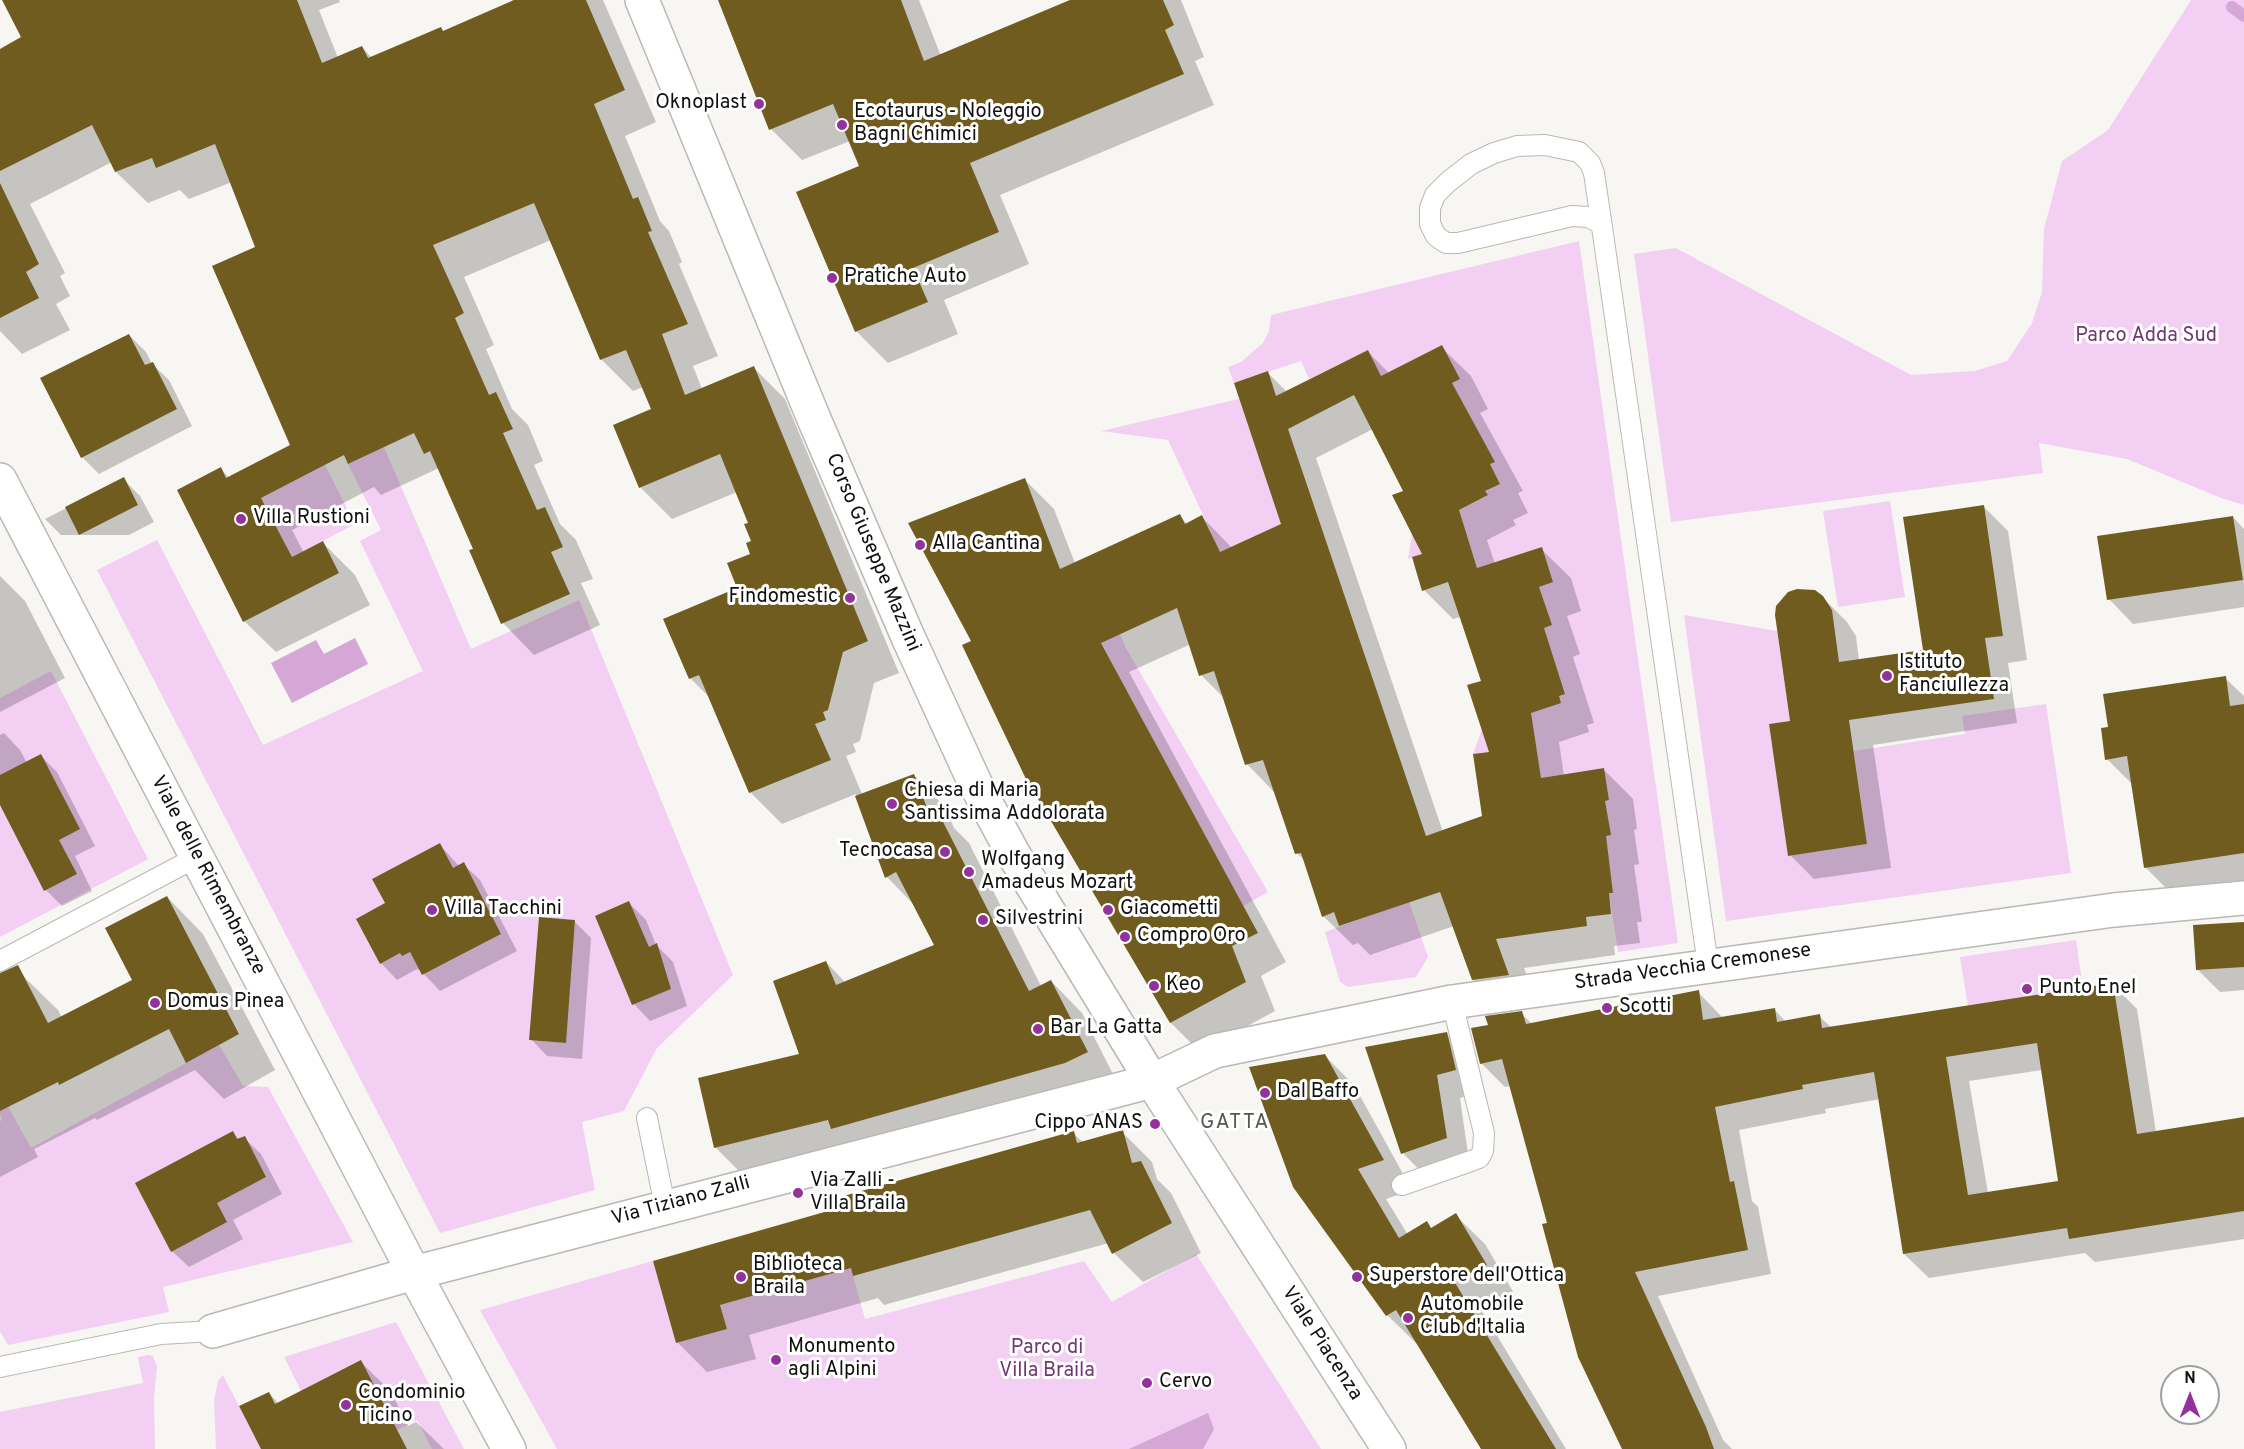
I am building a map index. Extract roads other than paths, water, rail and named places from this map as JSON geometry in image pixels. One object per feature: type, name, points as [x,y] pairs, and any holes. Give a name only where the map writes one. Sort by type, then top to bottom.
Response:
[{"type":"street","name":"Corso Giuseppe Mazzini","points":[[642,0],[814,419],[941,713],[975,783],[1014,855],[1152,1081],[1253,1238]]},
{"type":"street","name":"Viale delle Rimembranze","points":[[0,480],[508,1449]]},
{"type":"street","name":"Strada Vecchia Cremonese","points":[[1152,1081],[1215,1051],[1452,1002],[2114,910],[2244,898]]},
{"type":"street","name":"Via Tiziano Zalli","points":[[213,1331],[414,1273],[665,1206],[1152,1081]]},
{"type":"street","name":"Viale Piacenza","points":[[1253,1238],[1389,1449]]},
{"type":"lane","points":[[1602,227],[1588,217],[1572,216],[1458,243],[1446,243],[1436,236],[1430,224],[1430,208],[1435,195],[1471,164],[1494,153],[1517,146],[1545,145],[1579,152],[1590,163],[1594,173],[1602,227],[1708,965]]},
{"type":"lane","points":[[0,961],[197,857]]},
{"type":"lane","points":[[1402,1185],[1479,1158],[1483,1151],[1484,1133],[1452,1002]]},
{"type":"lane","points":[[647,1118],[665,1206]]},
{"type":"lane","points":[[0,1367],[161,1334],[213,1331]]},
{"type":"waterway","points":[[2232,7],[2244,16]]},
{"type":"place","name":"Oknoplast","points":[[759,104]]},
{"type":"place","name":"Ecotaurus - Noleggio Bagni Chimici","points":[[842,125]]},
{"type":"place","name":"Pratiche Auto","points":[[832,278]]},
{"type":"place","name":"Villa Rustioni","points":[[241,519]]},
{"type":"place","name":"Alla Cantina","points":[[920,545]]},
{"type":"place","name":"Findomestic","points":[[850,598]]},
{"type":"place","name":"Istituto Fanciullezza","points":[[1887,676]]},
{"type":"place","name":"Chiesa di Maria Santissima Addolorata","points":[[892,804]]},
{"type":"place","name":"Tecnocasa","points":[[945,852]]},
{"type":"place","name":"Wolfgang Amadeus Mozart","points":[[969,872]]},
{"type":"place","name":"Villa Tacchini","points":[[432,910]]},
{"type":"place","name":"Giacometti","points":[[1108,910]]},
{"type":"place","name":"Silvestrini","points":[[983,920]]},
{"type":"place","name":"Compro Oro","points":[[1125,937]]},
{"type":"place","name":"Keo","points":[[1154,986]]},
{"type":"place","name":"Punto Enel","points":[[2027,989]]},
{"type":"place","name":"Domus Pinea","points":[[155,1003]]},
{"type":"place","name":"Scotti","points":[[1607,1008]]},
{"type":"place","name":"Bar La Gatta","points":[[1038,1029]]},
{"type":"place","name":"Dal Baffo","points":[[1265,1093]]},
{"type":"place","name":"Cippo ANAS","points":[[1155,1124]]},
{"type":"place","name":"Via Zalli - Villa Braila","points":[[798,1193]]},
{"type":"place","name":"Biblioteca Braila","points":[[741,1277]]},
{"type":"place","name":"Superstore dell'Ottica","points":[[1357,1277]]},
{"type":"place","name":"Automobile Club d'Italia","points":[[1408,1318]]},
{"type":"place","name":"Monumento agli Alpini","points":[[776,1360]]},
{"type":"place","name":"Cervo","points":[[1147,1383]]},
{"type":"place","name":"Condominio Ticino","points":[[346,1405]]},
{"type":"district","name":"GATTA","points":[[1235,1124]]},
{"type":"park label","name":"Parco Adda Sud","points":[[2146,337]]},
{"type":"park label","name":"Parco di Villa Braila","points":[[1047,1360]]}]
